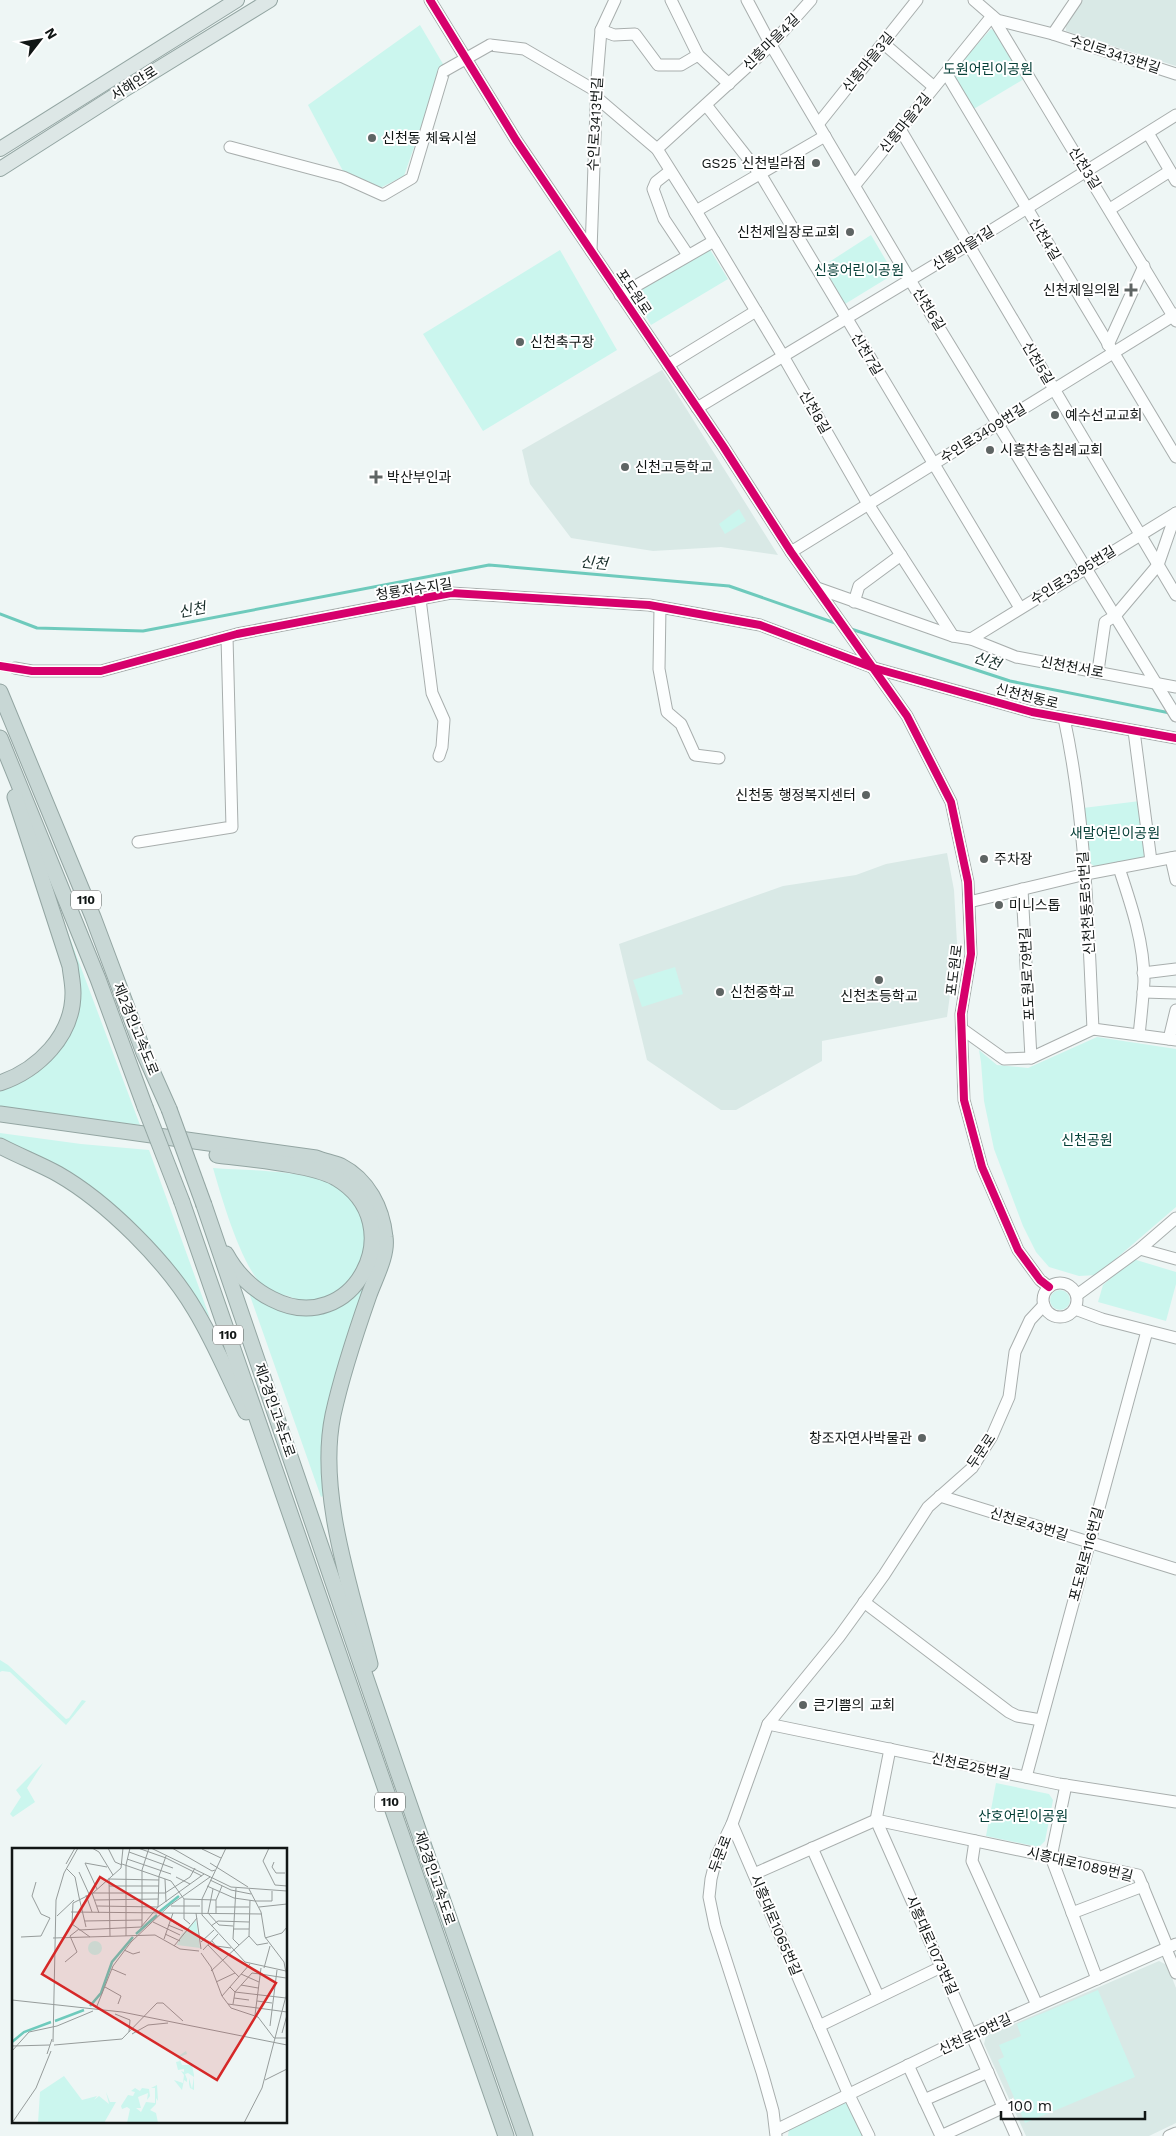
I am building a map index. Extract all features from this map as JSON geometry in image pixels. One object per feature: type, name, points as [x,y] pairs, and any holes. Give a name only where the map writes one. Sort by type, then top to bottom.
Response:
[{"type":"highway","name":"제2경인고속도로","points":[[0,692],[93,917],[144,1053],[169,1109],[204,1205],[525,2136]]},
{"type":"highway","name":"제2경인고속도로","points":[[0,738],[98,979],[182,1202],[506,2136]]},
{"type":"highway","points":[[0,748],[70,966],[73,993],[70,1012],[63,1032],[52,1050],[27,1070],[0,1084]]},
{"type":"highway","points":[[0,1114],[316,1158],[341,1166],[362,1181],[374,1198],[381,1214],[386,1239],[378,1271],[345,1367],[333,1417],[330,1462],[331,1494],[337,1531],[398,1772]]},
{"type":"highway","points":[[0,1122],[313,1170],[334,1177],[349,1187],[362,1201],[369,1215],[372,1249],[363,1276],[351,1290],[330,1304],[291,1308],[258,1291],[242,1277],[213,1231]]},
{"type":"highway","points":[[0,1146],[59,1174],[94,1200],[147,1248],[194,1308],[214,1343],[274,1468]]},
{"type":"main road","name":"서해안로","points":[[0,149],[237,0]]},
{"type":"main road","name":"서해안로","points":[[0,169],[270,0]]},
{"type":"street","name":"포도원로","points":[[430,0],[516,140],[668,364],[791,552],[907,716],[951,802],[968,882],[972,954],[961,1014],[964,1100],[982,1167],[1018,1250],[1040,1280],[1049,1287]]},
{"type":"street","name":"수인로3413번길","points":[[591,251],[596,94],[601,30],[615,0]]},
{"type":"street","points":[[671,0],[698,55],[729,84]]},
{"type":"street","name":"신천6길","points":[[747,0],[771,45],[855,184],[910,280],[1176,716]]},
{"type":"street","name":"신흥마을4길","points":[[656,149],[771,45],[811,0]]},
{"type":"street","name":"신흥마을3길","points":[[818,123],[917,0]]},
{"type":"street","name":"수인로3413번길","points":[[974,0],[997,20],[1053,34],[1176,74]]},
{"type":"street","name":"수인로3413번길","points":[[1053,34],[1076,0]]},
{"type":"street","name":"신흥마을2길","points":[[855,184],[992,16]]},
{"type":"street","name":"신천3길","points":[[992,16],[1175,317]]},
{"type":"street","points":[[601,30],[614,35],[635,34],[658,65],[681,65],[698,55]]},
{"type":"street","points":[[883,43],[934,87]]},
{"type":"street","name":"신천8길","points":[[230,147],[342,177],[383,195],[412,178],[444,71],[490,45],[524,48],[596,94],[656,149],[696,211],[783,356],[868,504],[953,636]]},
{"type":"street","name":"신천4길","points":[[946,73],[1176,457]]},
{"type":"street","name":"신천7길","points":[[706,105],[761,175],[1020,608]]},
{"type":"street","name":"신흥마을1길","points":[[697,408],[968,245],[1176,115]]},
{"type":"street","name":"신천5길","points":[[900,129],[1176,595]]},
{"type":"street","points":[[1110,209],[1173,176],[1148,133]]},
{"type":"street","points":[[696,211],[826,136]]},
{"type":"street","points":[[670,171],[656,182],[653,189],[664,218],[688,255]]},
{"type":"street","name":"포도원로","points":[[620,295],[714,241]]},
{"type":"street","points":[[1111,349],[1144,266]]},
{"type":"street","points":[[668,364],[756,311]]},
{"type":"street","name":"수인로3409번길","points":[[791,552],[1054,390],[1111,349],[1175,317]]},
{"type":"street","points":[[1098,671],[1105,622],[1115,616],[1158,565],[1176,513]]},
{"type":"street","name":"수인로3395번길","points":[[971,639],[1176,513]]},
{"type":"street","points":[[854,602],[859,586],[901,556]]},
{"type":"street","points":[[819,592],[953,636],[971,639]]},
{"type":"street","name":"청룡저수지길","points":[[15,668],[32,671],[101,671],[227,637],[451,593],[660,607],[760,625],[871,664]]},
{"type":"street","points":[[420,599],[432,693],[444,720],[442,747],[439,756]]},
{"type":"street","points":[[660,607],[659,669],[667,712],[681,724],[695,755],[719,758]]},
{"type":"street","points":[[138,842],[232,827],[227,637]]},
{"type":"street","name":"신천천서로","points":[[971,639],[1016,657],[1176,686]]},
{"type":"street","name":"신천천동로","points":[[871,664],[1032,712],[1176,738]]},
{"type":"street","name":"신천천동로51번길","points":[[1064,718],[1069,741],[1086,874],[1093,1029]]},
{"type":"street","points":[[1134,731],[1151,861]]},
{"type":"street","points":[[969,902],[1086,874],[1174,857],[1176,880]]},
{"type":"street","points":[[1119,868],[1135,914],[1143,973],[1139,1035]]},
{"type":"street","name":"포도원로79번길","points":[[1022,889],[1031,1058]]},
{"type":"street","points":[[1143,973],[1176,969]]},
{"type":"street","points":[[1143,992],[1176,993]]},
{"type":"street","points":[[962,1029],[1004,1060],[1031,1058],[1093,1029],[1172,1040],[1176,1010]]},
{"type":"street","points":[[1077,1295],[1140,1249],[1176,1218]]},
{"type":"street","points":[[1140,1249],[1176,1259]]},
{"type":"street","points":[[1062,1283],[1071,1287],[1077,1295],[1075,1309],[1068,1315],[1058,1317],[1049,1313],[1044,1305],[1044,1295],[1049,1287],[1062,1283]]},
{"type":"street","name":"두문로","points":[[776,2133],[762,2072],[714,1926],[709,1897],[717,1856],[732,1824],[768,1724],[839,1637],[928,1507],[972,1468],[992,1436],[1010,1397],[1014,1352],[1030,1320],[1044,1305]]},
{"type":"street","points":[[1075,1309],[1146,1331],[1176,1338]]},
{"type":"street","name":"포도원로116번길","points":[[1026,1777],[1146,1331]]},
{"type":"street","name":"신천로43번길","points":[[940,1496],[1176,1568]]},
{"type":"street","points":[[864,1602],[1009,1712],[1017,1716],[1041,1720]]},
{"type":"street","name":"신천로25번길","points":[[768,1724],[1066,1785],[1176,1802]]},
{"type":"street","points":[[754,1874],[876,1820],[890,1749]]},
{"type":"street","points":[[1066,1785],[1051,1857],[1097,1979]]},
{"type":"street","name":"시흥대로1089번길","points":[[876,1820],[1138,1875],[1170,1947],[1176,1973]]},
{"type":"street","name":"시흥대로1073번길","points":[[876,1820],[1016,2136]]},
{"type":"street","name":"시흥대로1065번길","points":[[732,1824],[848,2093],[869,2136]]},
{"type":"street","points":[[976,1841],[972,1861],[1038,2005]]},
{"type":"street","points":[[812,1848],[878,1996]]},
{"type":"street","points":[[1072,1913],[1143,1886]]},
{"type":"street","name":"신천로19번길","points":[[776,2133],[848,2093],[972,2034],[1170,1947]]},
{"type":"street","points":[[819,2026],[878,1996],[942,1967]]},
{"type":"street","points":[[908,2065],[941,2136],[1004,2107]]},
{"type":"street","points":[[924,2100],[988,2072]]},
{"type":"street","points":[[1170,2136],[1176,2133]]},
{"type":"shaded area","points":[[1079,0],[1176,0],[1176,66],[1066,31],[1065,20]]},
{"type":"shaded area","name":"신천고등학교","points":[[662,370],[778,555],[721,547],[653,551],[571,538],[530,484],[522,450]]},
{"type":"shaded area","points":[[947,853],[954,890],[957,943],[947,1017],[822,1041],[822,1061],[736,1110],[721,1110],[647,1060],[619,944],[783,886],[856,875],[886,864]]},
{"type":"shaded area","points":[[1159,1961],[1167,1965],[1176,1988],[1176,2123],[1149,2136],[1026,2136],[984,2044],[986,2036]]},
{"type":"green space","name":"신천동 체육시설","points":[[420,25],[443,64],[404,176],[378,189],[352,179],[343,171],[308,105]]},
{"type":"green space","name":"도원어린이공원","points":[[991,29],[997,32],[1024,79],[972,110],[953,81],[953,71]]},
{"type":"green space","name":"신흥어린이공원","points":[[871,235],[894,274],[845,304],[823,266]]},
{"type":"green space","points":[[709,248],[728,279],[651,325],[633,294]]},
{"type":"green space","name":"신천축구장","points":[[560,250],[617,350],[483,431],[423,334]]},
{"type":"green space","points":[[739,509],[746,521],[725,534],[719,524]]},
{"type":"green space","name":"새말어린이공원","points":[[1140,801],[1148,857],[1145,860],[1094,866],[1090,863],[1083,808]]},
{"type":"green space","points":[[65,925],[140,1125],[0,1108],[0,1090],[36,1074],[53,1057],[76,972]]},
{"type":"green space","points":[[675,967],[683,994],[642,1007],[633,980]]},
{"type":"green space","name":"신천공원","points":[[1097,1037],[1176,1049],[1176,1207],[1097,1275],[1079,1276],[1049,1267],[1036,1252],[1023,1226],[994,1149],[984,1101],[979,1050],[997,1065],[1028,1068]]},
{"type":"green space","points":[[0,1133],[81,1144],[149,1150],[210,1318],[166,1260],[114,1208],[66,1174],[0,1141]]},
{"type":"green space","points":[[213,1168],[295,1174],[312,1177],[344,1190],[355,1203],[366,1229],[365,1255],[352,1278],[331,1295],[319,1299],[306,1301],[269,1291],[259,1282],[242,1253]]},
{"type":"green space","points":[[1133,1259],[1176,1272],[1176,1284],[1166,1321],[1098,1302],[1103,1285]]},
{"type":"green space","points":[[367,1280],[325,1495],[321,1497],[248,1290],[283,1312],[300,1316],[322,1313],[333,1309],[352,1296]]},
{"type":"green space","points":[[1060,1290],[1067,1293],[1070,1300],[1067,1307],[1060,1310],[1053,1307],[1050,1300],[1053,1293]]},
{"type":"green space","points":[[0,1660],[8,1665],[66,1719],[69,1718],[82,1700],[86,1701],[66,1725],[10,1672],[0,1672]]},
{"type":"green space","points":[[43,1763],[27,1788],[35,1802],[13,1817],[10,1814],[21,1797],[16,1790]]},
{"type":"green space","name":"산호어린이공원","points":[[996,1783],[1049,1794],[1053,1800],[1045,1841],[1039,1847],[986,1836]]},
{"type":"green space","points":[[1098,1990],[1135,2077],[1025,2123],[998,2060],[1004,2057],[999,2045],[1021,2036],[1017,2024]]},
{"type":"green space","points":[[847,2101],[863,2136],[788,2136],[789,2128]]},
{"type":"waterway","name":"신천","points":[[0,614],[37,628],[143,631],[489,565],[729,586],[838,624]]},
{"type":"waterway","name":"신천","points":[[851,629],[1010,681],[1170,713]]},
{"type":"tunnel","points":[[0,666],[15,668]]},
{"type":"cycle path","points":[[430,0],[516,140],[723,446],[791,552],[907,716],[951,802],[968,882],[971,954],[961,1014],[964,1100],[982,1167],[1018,1250],[1040,1280],[1049,1287]]},
{"type":"cycle path","points":[[0,666],[32,671],[101,671],[237,634],[451,593],[649,605],[760,625],[874,668],[1032,712],[1176,738]]},
{"type":"place","name":"신천동 체육시설","points":[[372,138]]},
{"type":"place","name":"GS25 신천빌라점","points":[[816,163]]},
{"type":"place","name":"신천제일장로교회","points":[[850,232]]},
{"type":"place","name":"신천제일의원","points":[[1131,290]]},
{"type":"place","name":"신천축구장","points":[[520,342]]},
{"type":"place","name":"예수선교교회","points":[[1055,415]]},
{"type":"place","name":"시흥찬송침례교회","points":[[990,450]]},
{"type":"place","name":"신천고등학교","points":[[625,467]]},
{"type":"place","name":"박산부인과","points":[[376,477]]},
{"type":"place","name":"신천동 행정복지센터","points":[[866,795]]},
{"type":"place","name":"주차장","points":[[984,859]]},
{"type":"place","name":"미니스톱","points":[[999,905]]},
{"type":"place","name":"신천초등학교","points":[[879,980]]},
{"type":"place","name":"신천중학교","points":[[720,992]]},
{"type":"place","name":"창조자연사박물관","points":[[922,1438]]},
{"type":"place","name":"큰기쁨의 교회","points":[[803,1705]]}]
